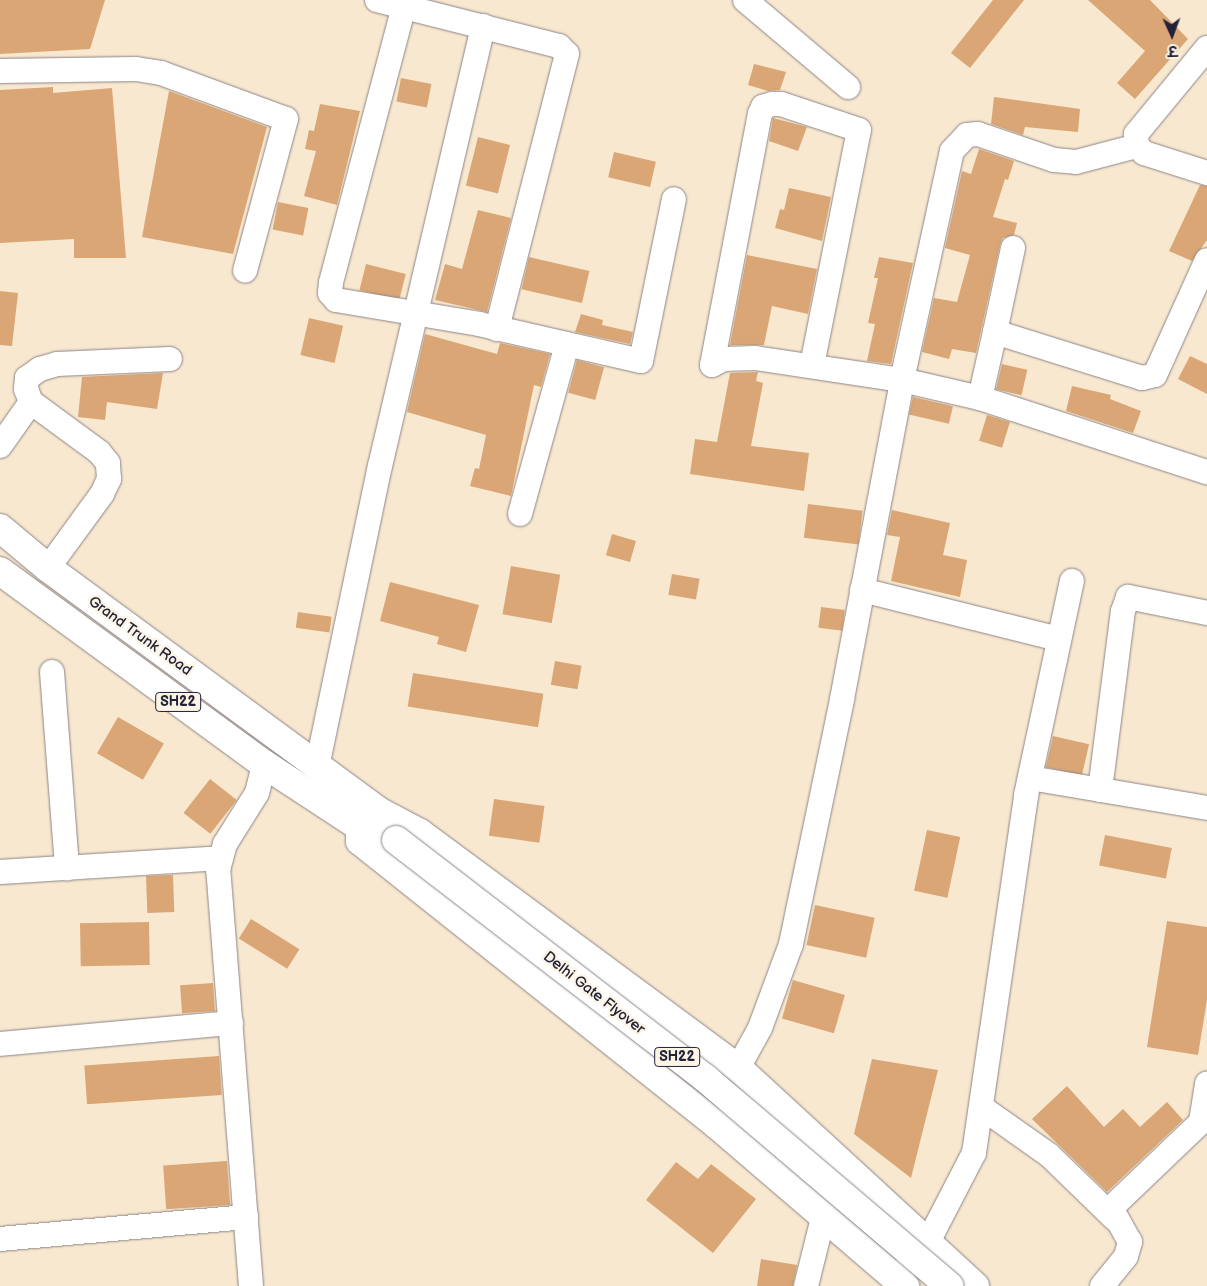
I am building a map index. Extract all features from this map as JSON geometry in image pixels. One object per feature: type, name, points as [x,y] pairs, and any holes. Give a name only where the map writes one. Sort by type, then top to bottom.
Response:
[{"type":"main road","name":"Grand Trunk Road","points":[[3,531],[48,568],[318,766],[370,820]]},
{"type":"main road","name":"Grand Trunk Road","points":[[0,571],[264,764],[370,820]]},
{"type":"main road","points":[[901,1282],[824,1214],[360,841],[370,820],[400,819],[738,1068],[929,1240],[975,1286]]},
{"type":"main road","name":"Delhi Gate Flyover","points":[[370,820],[705,1078],[949,1286]]},
{"type":"street","points":[[377,0],[559,46],[567,54],[497,328]]},
{"type":"street","points":[[745,0],[848,87]]},
{"type":"street","points":[[404,6],[330,292],[343,304],[417,312],[641,361],[674,199]]},
{"type":"street","points":[[318,766],[346,619],[483,26]]},
{"type":"street","points":[[1207,48],[1136,134],[1137,146],[1144,153],[1207,173]]},
{"type":"street","points":[[0,71],[109,67],[144,70],[169,76],[286,119],[245,271]]},
{"type":"street","points":[[812,365],[859,130],[781,104],[772,104],[763,107],[760,114],[712,365],[739,358],[812,365],[902,380],[980,398],[1207,472]]},
{"type":"street","points":[[738,1068],[760,1028],[791,944],[902,380],[952,150],[957,142],[967,135],[978,134],[1054,160],[1076,162],[1117,154],[1137,146]]},
{"type":"street","points":[[980,398],[1013,248]]},
{"type":"street","points":[[995,332],[1149,378],[1155,375],[1207,260]]},
{"type":"street","points":[[520,514],[567,344]]},
{"type":"street","points":[[48,568],[102,494],[109,479],[108,463],[99,452],[31,402],[26,389],[27,378],[40,369],[57,364],[170,359]]},
{"type":"street","points":[[0,446],[31,402]]},
{"type":"street","points":[[901,1282],[929,1240],[968,1170],[974,1153],[1030,778],[1072,581]]},
{"type":"street","points":[[862,590],[1059,639]]},
{"type":"street","points":[[1100,790],[1124,611],[1128,597],[1207,613]]},
{"type":"street","points":[[52,672],[67,868]]},
{"type":"street","points":[[251,1286],[218,870],[225,844],[257,793],[264,764]]},
{"type":"street","points":[[1030,778],[1207,808]]},
{"type":"street","points":[[0,872],[221,858]]},
{"type":"street","points":[[0,1044],[231,1023]]},
{"type":"street","points":[[1114,1218],[1111,1208],[1201,1122],[1207,1083]]},
{"type":"street","points":[[981,1107],[1049,1155],[1114,1218],[1130,1242],[1126,1256],[1102,1286]]},
{"type":"street","points":[[806,1286],[824,1214]]},
{"type":"street","points":[[0,1239],[246,1216]]},
{"type":"building","points":[[0,0],[105,0],[90,49],[0,54]]},
{"type":"building","points":[[993,0],[1024,0],[970,68],[951,53]]},
{"type":"building","points":[[1088,0],[1150,0],[1188,39],[1135,99],[1117,83],[1145,51]]},
{"type":"building","points":[[754,64],[786,72],[780,90],[768,91],[748,85]]},
{"type":"building","points":[[401,78],[431,84],[427,107],[396,102]]},
{"type":"building","points":[[53,87],[53,93],[112,88],[126,258],[74,258],[74,239],[0,243],[0,90]]},
{"type":"building","points":[[169,91],[267,127],[233,254],[142,237]]},
{"type":"building","points":[[994,97],[1080,109],[1078,132],[1025,127],[1023,135],[991,124]]},
{"type":"building","points":[[320,104],[360,111],[337,205],[304,196],[316,151],[305,149],[309,130],[314,131]]},
{"type":"building","points":[[773,118],[807,127],[798,151],[769,141]]},
{"type":"building","points":[[478,137],[510,145],[498,193],[466,186]]},
{"type":"building","points":[[979,149],[1014,161],[1008,180],[1005,179],[993,217],[1017,223],[1014,235],[1003,238],[1000,245],[976,353],[952,349],[949,359],[922,352],[934,298],[957,302],[970,255],[945,248],[962,171],[971,174]]},
{"type":"building","points":[[614,152],[656,162],[650,187],[608,177]]},
{"type":"building","points":[[1200,185],[1207,186],[1207,240],[1192,261],[1169,251]]},
{"type":"building","points":[[789,188],[831,197],[822,241],[775,228],[780,209],[784,210]]},
{"type":"building","points":[[278,202],[308,208],[303,235],[273,229]]},
{"type":"building","points":[[478,210],[511,218],[487,312],[435,300],[445,264],[462,269]]},
{"type":"building","points":[[747,255],[817,269],[808,314],[772,306],[764,345],[730,345]]},
{"type":"building","points":[[529,257],[589,271],[582,303],[522,289]]},
{"type":"building","points":[[879,257],[913,263],[891,364],[867,361],[875,324],[868,323],[878,278],[874,278]]},
{"type":"building","points":[[366,264],[406,274],[399,300],[359,290]]},
{"type":"building","points":[[0,291],[18,293],[12,346],[0,345]]},
{"type":"building","points":[[581,314],[603,320],[602,325],[633,332],[630,344],[575,332]]},
{"type":"building","points":[[309,318],[343,326],[335,363],[300,355]]},
{"type":"building","points":[[425,334],[497,354],[500,343],[550,354],[541,387],[534,385],[511,496],[470,486],[475,468],[479,469],[486,435],[407,412]]},
{"type":"building","points":[[1190,356],[1207,364],[1207,394],[1178,379]]},
{"type":"building","points":[[577,360],[604,367],[595,400],[568,393]]},
{"type":"building","points":[[1002,364],[1027,370],[1021,395],[996,389]]},
{"type":"building","points":[[758,372],[756,381],[763,383],[751,446],[809,453],[804,491],[690,474],[695,439],[717,442],[730,373]]},
{"type":"building","points":[[163,373],[157,409],[107,402],[105,420],[78,417],[82,377]]},
{"type":"building","points":[[1072,386],[1111,395],[1110,399],[1141,411],[1133,433],[1066,411]]},
{"type":"building","points":[[913,397],[953,406],[949,424],[909,415]]},
{"type":"building","points":[[987,415],[1010,422],[1002,448],[979,441]]},
{"type":"building","points":[[808,504],[863,511],[858,544],[804,538]]},
{"type":"building","points":[[892,510],[950,523],[943,555],[967,560],[960,597],[891,581],[900,537],[887,535]]},
{"type":"building","points":[[612,534],[636,541],[630,562],[606,555]]},
{"type":"building","points":[[511,566],[560,575],[552,623],[502,614]]},
{"type":"building","points":[[672,574],[700,579],[696,600],[668,595]]},
{"type":"building","points":[[390,582],[479,605],[466,652],[437,644],[439,637],[380,621]]},
{"type":"building","points":[[821,607],[845,610],[842,631],[818,628]]},
{"type":"building","points":[[298,612],[332,617],[329,633],[296,628]]},
{"type":"building","points":[[555,661],[582,666],[577,689],[551,685]]},
{"type":"building","points":[[413,673],[543,694],[538,727],[408,707]]},
{"type":"building","points":[[118,717],[164,744],[143,780],[97,753]]},
{"type":"building","points":[[1053,736],[1089,744],[1082,776],[1046,767]]},
{"type":"building","points":[[210,779],[237,800],[210,834],[184,813]]},
{"type":"building","points":[[494,799],[545,806],[539,843],[489,836]]},
{"type":"building","points":[[927,830],[960,837],[947,898],[914,891]]},
{"type":"building","points":[[1105,835],[1172,848],[1166,878],[1099,865]]},
{"type":"building","points":[[173,875],[174,912],[147,913],[146,876]]},
{"type":"building","points":[[815,905],[875,918],[866,958],[806,945]]},
{"type":"building","points":[[251,919],[299,949],[287,969],[239,939]]},
{"type":"building","points":[[1167,921],[1207,927],[1207,1000],[1198,1055],[1147,1047]]},
{"type":"building","points":[[149,922],[150,965],[81,966],[80,923]]},
{"type":"building","points":[[793,980],[845,995],[834,1033],[782,1018]]},
{"type":"building","points":[[213,983],[215,1011],[182,1013],[180,985]]},
{"type":"building","points":[[219,1056],[222,1095],[87,1104],[84,1065]]},
{"type":"building","points":[[872,1059],[938,1070],[911,1178],[854,1134]]},
{"type":"building","points":[[1067,1086],[1104,1127],[1123,1109],[1140,1127],[1167,1102],[1183,1120],[1107,1192],[1032,1119]]},
{"type":"building","points":[[227,1161],[230,1205],[166,1209],[163,1165]]},
{"type":"building","points":[[676,1162],[698,1179],[711,1164],[756,1199],[713,1253],[646,1200]]},
{"type":"building","points":[[761,1259],[797,1265],[793,1286],[757,1286]]}]
